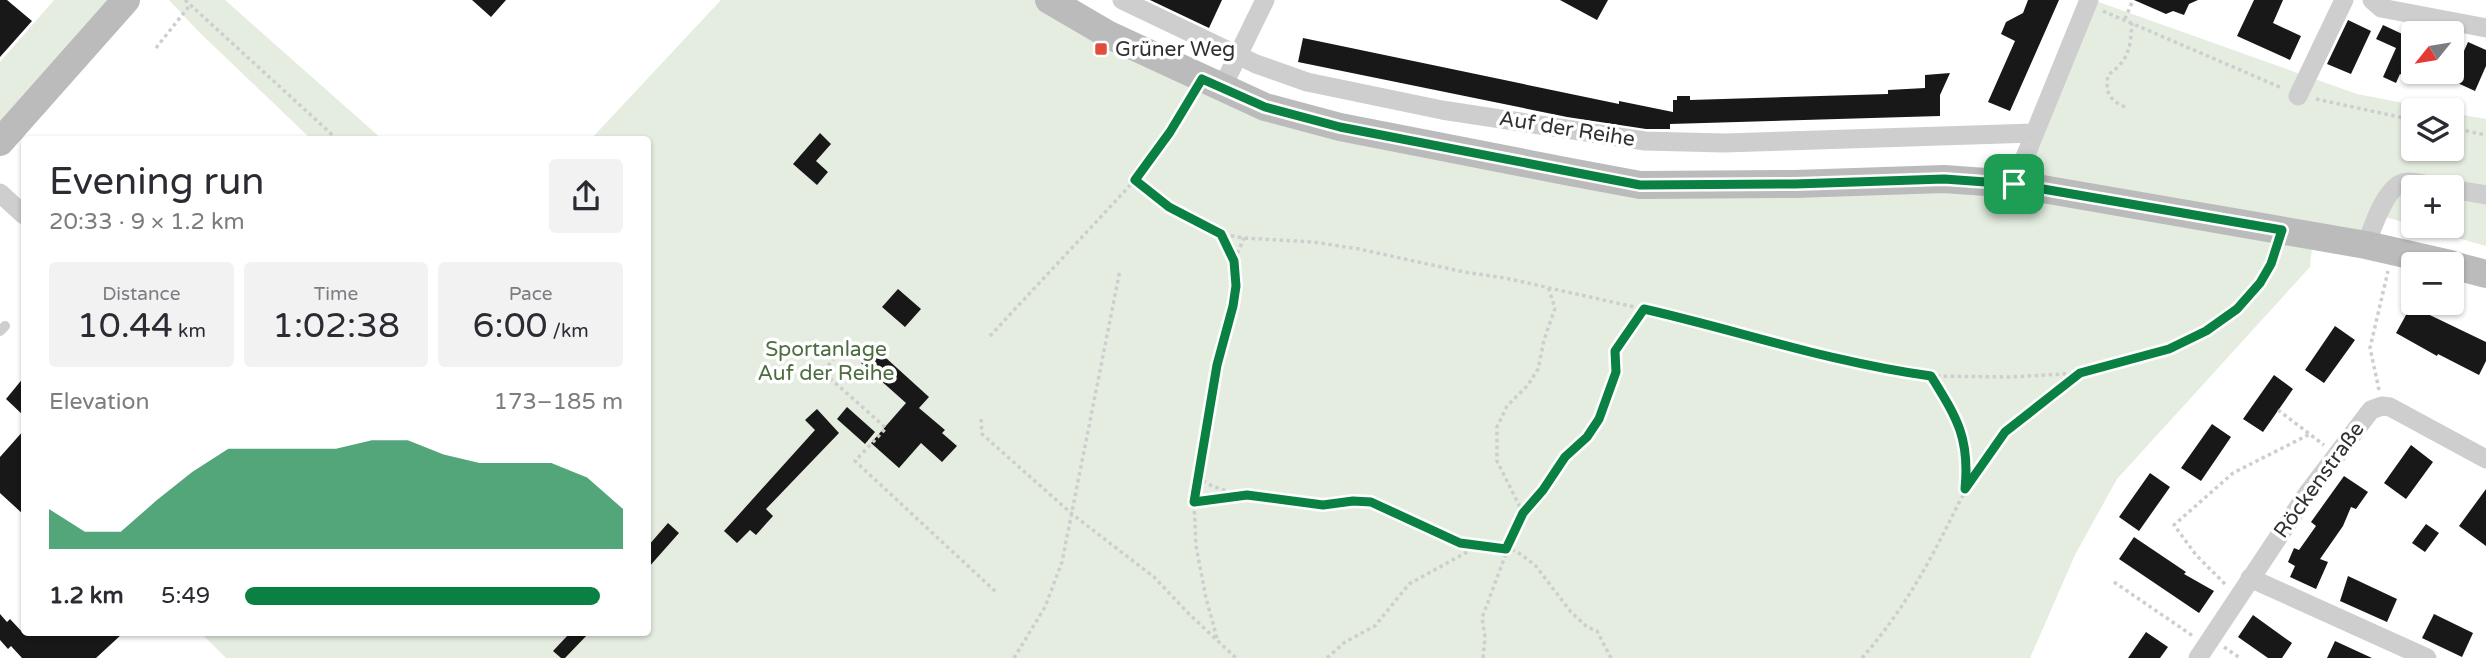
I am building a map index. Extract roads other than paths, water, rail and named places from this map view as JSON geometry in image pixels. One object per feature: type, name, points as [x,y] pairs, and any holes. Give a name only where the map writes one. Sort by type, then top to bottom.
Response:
[{"type":"main road","points":[[0,142],[126,0]]},
{"type":"main road","name":"Auf der Reihe","points":[[1049,0],[1109,35],[1265,107],[1340,127],[1640,185],[1944,179],[2014,184],[2401,253]]},
{"type":"main road","name":"Auf der Reihe","points":[[2464,268],[2486,274]]},
{"type":"street","name":"Auf der Reihe","points":[[1122,0],[1239,56],[1307,82],[1442,110],[1645,141],[1724,143],[2034,133]]},
{"type":"street","points":[[1212,84],[1239,56],[1265,0]]},
{"type":"street","points":[[2298,96],[2344,0]]},
{"type":"street","points":[[2372,0],[2381,8],[2486,28]]},
{"type":"street","points":[[2014,184],[2088,2]]},
{"type":"street","points":[[2379,248],[2377,215],[2396,186],[2401,184]]},
{"type":"street","points":[[2464,191],[2486,195]]},
{"type":"street","points":[[0,193],[21,212]]},
{"type":"street","name":"Röckenstraße","points":[[2202,651],[2250,578],[2371,410],[2382,406],[2390,407],[2486,459]]},
{"type":"street","points":[[2250,578],[2427,658]]},
{"type":"place","name":"Grüner Weg","points":[[1101,49]]},
{"type":"park label","name":"Sportanlage Auf der Reihe","points":[[826,361]]}]
